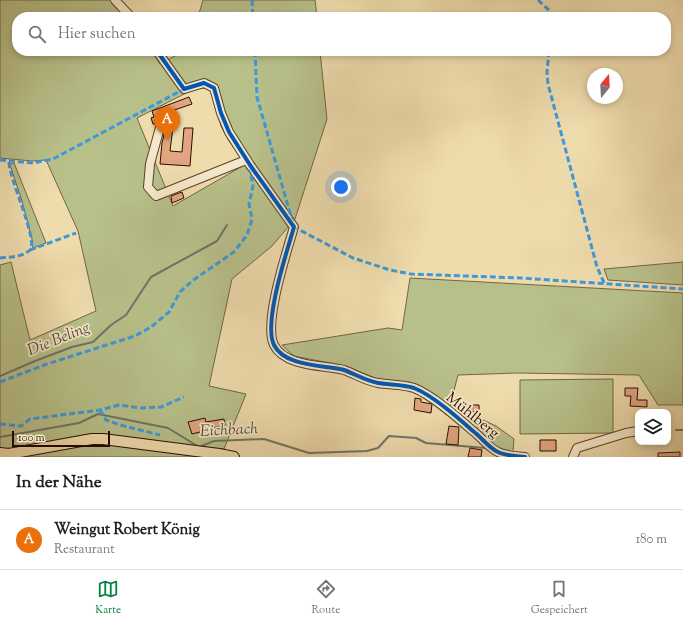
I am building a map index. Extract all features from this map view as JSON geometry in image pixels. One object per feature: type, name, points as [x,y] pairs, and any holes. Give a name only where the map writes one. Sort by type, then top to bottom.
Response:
[{"type":"main road","points":[[0,453],[9,454],[92,439],[115,440],[234,457]]},
{"type":"street","points":[[115,0],[126,12]]},
{"type":"street","points":[[161,56],[184,89],[204,83],[211,85],[214,88],[226,127],[246,160],[156,196],[148,186],[150,164],[162,120]]},
{"type":"street","name":"Mühlberg","points":[[246,160],[294,227],[279,281],[272,322],[274,344],[277,349],[283,355],[292,360],[342,370],[376,383],[413,388],[439,404],[497,452],[525,457]]},
{"type":"street","points":[[573,457],[577,448],[635,432]]},
{"type":"green space","points":[[0,0],[111,0],[122,12],[12,12],[12,56],[155,56],[160,64],[175,56],[321,56],[327,119],[295,219],[272,246],[232,279],[209,386],[246,394],[224,449],[169,444],[116,436],[6,450],[0,449],[0,265],[11,262],[30,340],[96,311],[78,231],[46,160],[32,161],[0,158]],"holes":[[[196,88],[206,88],[211,91],[221,126],[229,141],[246,164],[173,206],[137,118]]]},
{"type":"green space","points":[[203,0],[315,0],[316,12],[199,12]]},
{"type":"green space","points":[[14,163],[46,243],[33,248],[22,201],[10,164]]},
{"type":"green space","points":[[683,262],[683,285],[608,280],[604,269]]},
{"type":"green space","points":[[410,278],[683,293],[683,405],[658,405],[639,375],[517,373],[458,375],[450,406],[409,382],[380,380],[345,366],[294,356],[282,345],[388,328],[402,330]]},
{"type":"green space","points":[[613,379],[613,433],[520,434],[520,380]]},
{"type":"green space","points":[[461,417],[483,420],[496,426],[514,439],[513,452],[497,448]]},
{"type":"green space","points":[[92,442],[201,457],[14,457]]},
{"type":"building","points":[[189,97],[192,104],[156,117],[155,124],[153,124],[151,118],[154,117],[152,111]]},
{"type":"building","points":[[166,126],[173,127],[170,151],[182,152],[184,128],[193,128],[190,166],[160,164],[162,143]]},
{"type":"building","points":[[182,192],[184,198],[172,203],[171,196]]},
{"type":"building","points":[[625,388],[638,388],[637,400],[647,400],[647,407],[630,406],[631,396],[625,396]]},
{"type":"building","points":[[415,398],[421,399],[421,402],[432,404],[431,413],[414,410]]},
{"type":"building","points":[[464,405],[479,405],[479,412],[464,412]]},
{"type":"building","points":[[205,418],[206,422],[224,419],[225,425],[192,434],[188,422]]},
{"type":"building","points":[[449,426],[459,427],[458,445],[446,444]]},
{"type":"building","points":[[540,440],[556,440],[556,451],[540,451]]},
{"type":"building","points":[[470,448],[482,450],[481,457],[468,457]]},
{"type":"building","points":[[680,452],[680,457],[658,457],[658,453]]},
{"type":"waterway","name":"Die Beling","points":[[0,376],[72,347],[93,342],[111,325],[126,315],[151,277],[217,241],[227,225]]},
{"type":"waterway","name":"Eichbach","points":[[0,437],[79,423],[98,414],[168,428],[199,447],[214,441],[264,439],[309,453],[367,451],[378,448],[389,436],[416,438],[426,443],[485,448]]},
{"type":"waterway","name":"Eichbach","points":[[676,430],[683,430]]},
{"type":"marked path","points":[[252,0],[253,12]]},
{"type":"marked path","points":[[538,0],[550,12]]},
{"type":"marked path","points":[[255,56],[257,97],[294,227],[353,258],[390,270],[411,274],[521,278],[683,289]]},
{"type":"marked path","points":[[549,56],[547,72],[548,84],[597,267],[605,285]]},
{"type":"marked path","points":[[0,160],[33,163],[53,159],[184,89]]},
{"type":"marked path","points":[[0,258],[24,254],[30,250],[32,244],[27,222],[13,180],[9,161]]},
{"type":"marked path","points":[[0,382],[44,365],[135,336],[151,327],[169,312],[180,292],[192,281],[234,252],[247,235],[252,219],[249,204],[253,186],[250,169]]},
{"type":"marked path","points":[[30,250],[76,233]]},
{"type":"marked path","points":[[0,424],[21,426],[30,419],[100,410],[119,405],[141,408],[161,407],[184,397]]},
{"type":"marked path","points":[[100,410],[106,420],[160,435]]},
{"type":"cycle path","points":[[161,56],[184,89],[204,83],[214,88],[221,113],[229,132],[250,165],[294,227],[277,287],[274,304],[271,335],[274,345],[279,352],[287,357],[306,364],[344,370],[382,384],[414,388],[429,396],[444,407],[495,450],[511,456],[525,457]]},
{"type":"place","name":"Weingut Robert König","points":[[167,140]]}]
